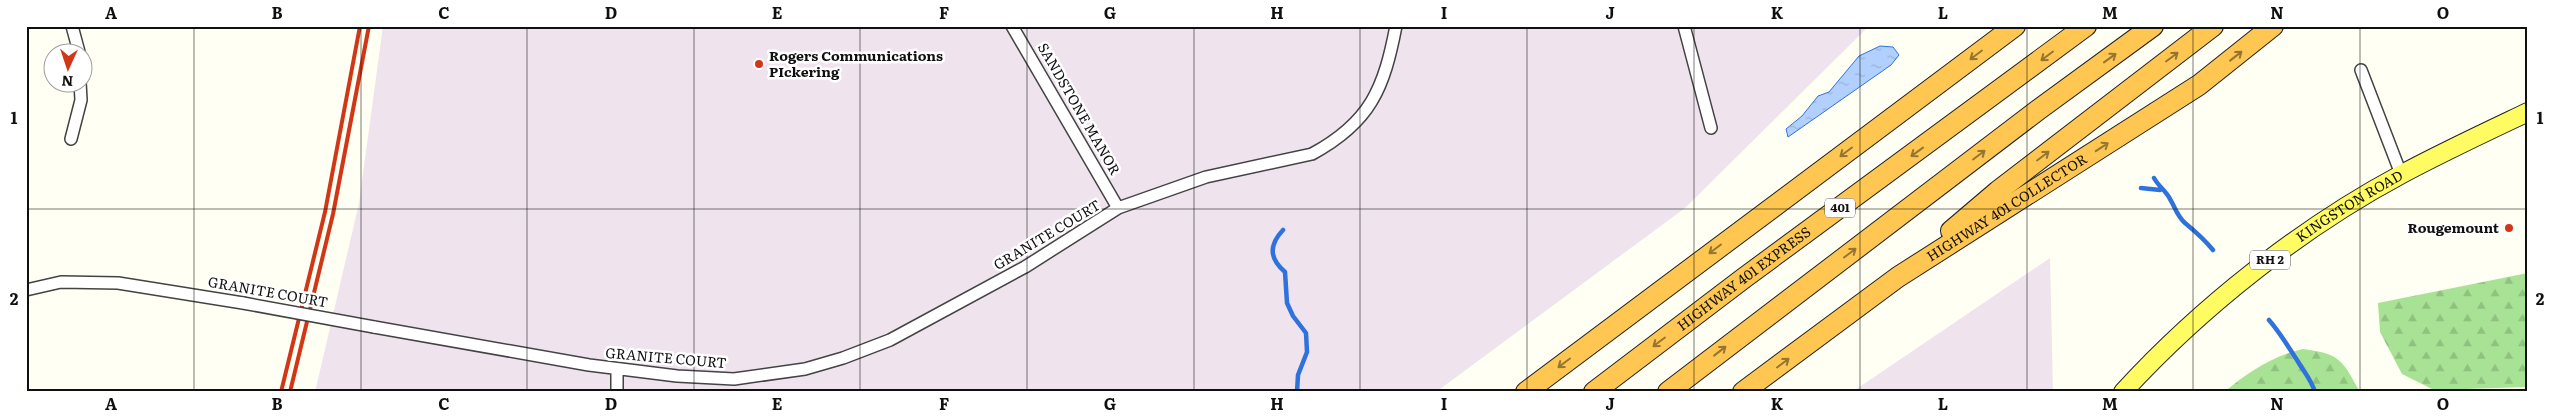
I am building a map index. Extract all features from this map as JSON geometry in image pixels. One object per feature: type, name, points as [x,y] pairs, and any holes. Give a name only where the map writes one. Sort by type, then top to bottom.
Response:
[{"type":"highway","points":[[1526,392],[2015,26]]},
{"type":"highway","name":"HIGHWAY 401 EXPRESS","points":[[1594,392],[1744,278],[2086,26]]},
{"type":"highway","points":[[1668,392],[2030,116],[2153,26]]},
{"type":"highway","points":[[1898,277],[1998,190],[2213,26]]},
{"type":"highway","name":"HIGHWAY 401 COLLECTOR","points":[[1743,392],[1898,277],[2199,85],[2273,26]]},
{"type":"main road","name":"KINGSTON ROAD","points":[[2123,392],[2163,350],[2222,298],[2280,252],[2401,174],[2528,112]]},
{"type":"street","points":[[72,26],[76,42]]},
{"type":"street","name":"SANDSTONE MANOR","points":[[1012,26],[1118,208]]},
{"type":"street","name":"GRANITE COURT","points":[[26,290],[61,282],[118,283],[618,369],[677,376],[734,379],[805,369],[843,358],[890,340],[1025,267],[1118,208],[1198,179],[1312,154],[1320,150],[1352,128],[1379,92],[1388,66],[1396,26]]},
{"type":"street","points":[[1684,26],[1711,128]]},
{"type":"street","points":[[2361,70],[2401,174]]},
{"type":"street","points":[[71,139],[81,100],[81,92]]},
{"type":"street","points":[[617,392],[618,369]]},
{"type":"shaded area","points":[[383,26],[1869,26],[1685,208],[1436,392],[315,392],[359,203]]},
{"type":"shaded area","points":[[2050,258],[2053,392],[1852,392]]},
{"type":"green space","points":[[2528,273],[2528,387],[2434,390],[2402,374],[2380,332],[2378,303]]},
{"type":"green space","points":[[2303,349],[2325,353],[2339,360],[2349,372],[2360,392],[2224,392],[2271,360]]},
{"type":"water","points":[[1880,46],[1893,47],[1899,55],[1891,65],[1788,137],[1786,129],[1802,116],[1818,96],[1829,92],[1859,56]]},
{"type":"waterway","points":[[2154,178],[2168,196],[2182,220],[2213,250]]},
{"type":"waterway","points":[[2141,188],[2160,190]]},
{"type":"waterway","points":[[1283,230],[1275,241],[1273,247],[1274,257],[1285,272],[1287,303],[1293,316],[1306,333],[1307,352],[1298,375],[1297,392]]},
{"type":"waterway","points":[[2269,320],[2307,376],[2315,392]]},
{"type":"railway","points":[[281,392],[325,212],[360,26]]},
{"type":"railway","points":[[290,392],[333,214],[369,26]]},
{"type":"place","name":"Rogers Communications PIckering","points":[[759,64]]},
{"type":"place","name":"Rougemount","points":[[2509,228]]}]
